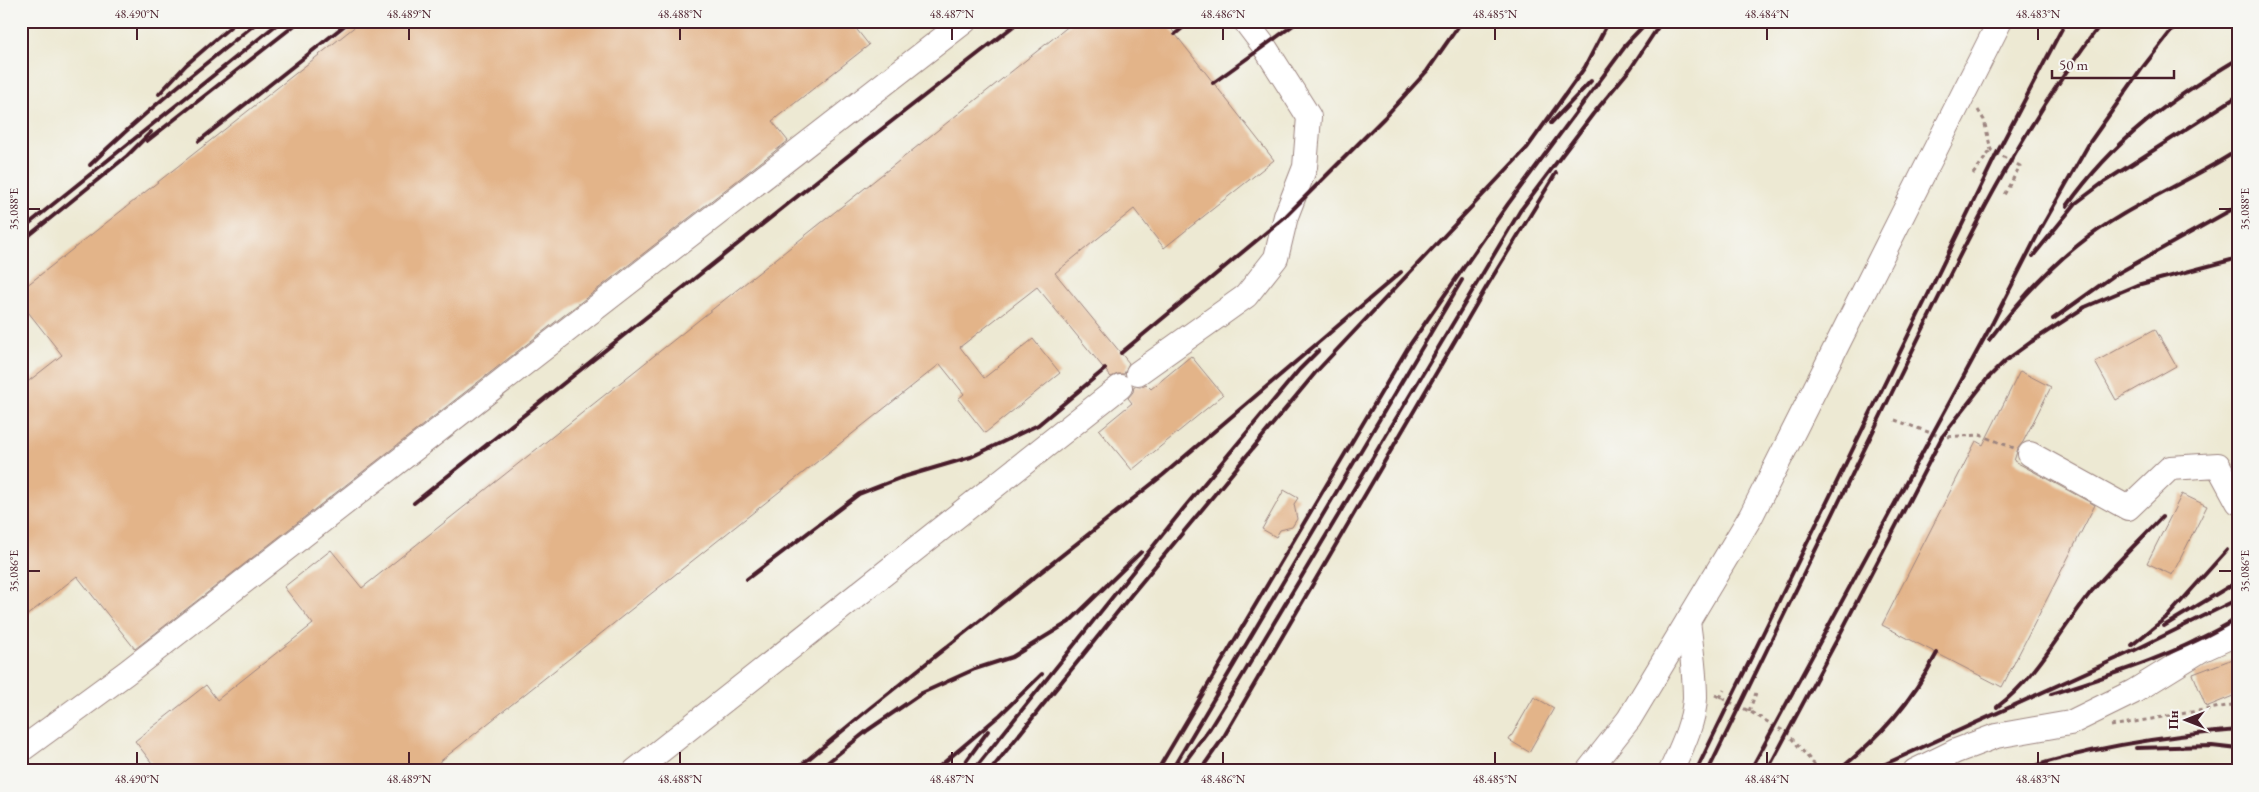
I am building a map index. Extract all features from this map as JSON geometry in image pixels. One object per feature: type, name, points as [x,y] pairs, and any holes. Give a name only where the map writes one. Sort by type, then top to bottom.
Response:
[{"type":"lane","points":[[21,750],[126,673],[965,21]]},
{"type":"lane","points":[[635,771],[1129,380],[1246,296],[1276,258],[1286,216],[1305,167],[1309,117],[1264,46],[1245,21]]},
{"type":"lane","points":[[1588,771],[1630,719],[1751,516],[2000,21]]},
{"type":"lane","points":[[2030,454],[2128,508],[2170,468],[2218,465],[2238,502]]},
{"type":"lane","points":[[1671,771],[1690,723],[1695,699],[1688,621]]},
{"type":"lane","points":[[1915,771],[1956,751],[1996,736],[2070,723],[2132,692],[2201,650],[2238,633]]},
{"type":"path","points":[[1964,93],[1984,120],[1991,150],[2020,166],[2004,195]]},
{"type":"path","points":[[1973,174],[1991,150]]},
{"type":"path","points":[[1895,420],[1942,437],[1980,435],[2030,454]]},
{"type":"path","points":[[1720,698],[1724,690]]},
{"type":"path","points":[[1749,711],[1756,693]]},
{"type":"path","points":[[1695,699],[1714,695],[1749,711],[1787,733],[1820,771]]},
{"type":"building","points":[[362,21],[850,21],[869,45],[772,121],[788,141],[135,649],[77,576],[21,620],[21,387],[62,355],[21,303],[21,290]]},
{"type":"building","points":[[1075,21],[1165,21],[1274,160],[1164,248],[1134,209],[1055,273],[1129,363],[1124,374],[1111,377],[1037,287],[960,347],[984,378],[1033,339],[1060,373],[985,433],[958,399],[964,394],[940,364],[428,771],[158,771],[135,741],[206,685],[217,700],[313,624],[284,587],[331,550],[362,588]]},
{"type":"building","points":[[2155,329],[2176,366],[2116,400],[2095,362]]},
{"type":"building","points":[[1191,356],[1223,395],[1132,470],[1099,430],[1132,403],[1128,398],[1133,392],[1134,386],[1140,387],[1146,384],[1151,389]]},
{"type":"building","points":[[2020,371],[2051,387],[2023,442],[2018,448],[2014,461],[2095,505],[2002,687],[1882,625],[1976,441],[1983,445]]},
{"type":"building","points":[[1284,490],[1298,498],[1294,504],[1297,519],[1292,527],[1280,530],[1276,537],[1262,529]]},
{"type":"building","points":[[2182,494],[2207,506],[2172,575],[2147,563]]},
{"type":"building","points":[[2238,657],[2238,694],[2206,707],[2193,674]]},
{"type":"building","points":[[1534,697],[1554,708],[1529,752],[1509,740]]},
{"type":"railway","points":[[159,94],[186,65],[237,21]]},
{"type":"railway","points":[[90,165],[151,109],[259,21]]},
{"type":"railway","points":[[21,230],[281,21]]},
{"type":"railway","points":[[147,141],[300,21]]},
{"type":"railway","points":[[199,141],[350,21]]},
{"type":"railway","points":[[414,503],[869,139],[1020,21]]},
{"type":"railway","points":[[1175,34],[1191,21]]},
{"type":"railway","points":[[1213,83],[1299,21]]},
{"type":"railway","points":[[1121,353],[1286,216],[1384,118],[1427,71],[1462,21]]},
{"type":"railway","points":[[990,771],[1132,594],[1316,372],[1527,148],[1585,67],[1609,21]]},
{"type":"railway","points":[[1625,45],[1648,21]]},
{"type":"railway","points":[[1178,771],[1210,728],[1238,683],[1520,211],[1593,114],[1631,68],[1662,21]]},
{"type":"railway","points":[[1696,771],[1997,153],[2066,21]]},
{"type":"railway","points":[[1708,771],[1968,238],[2044,105],[2103,21]]},
{"type":"railway","points":[[1750,771],[1993,322],[2040,230],[2090,142],[2143,67],[2179,21]]},
{"type":"railway","points":[[1157,771],[1407,349],[1508,204],[1630,40]]},
{"type":"railway","points":[[2067,206],[2104,161],[2144,123],[2189,90],[2238,59]]},
{"type":"railway","points":[[1551,123],[1591,81]]},
{"type":"railway","points":[[2033,256],[2076,203],[2104,182],[2238,96]]},
{"type":"railway","points":[[21,242],[127,156],[151,132]]},
{"type":"railway","points":[[1989,340],[2019,302],[2077,246],[2135,207],[2198,174],[2238,150]]},
{"type":"railway","points":[[1200,771],[1223,738],[1487,286],[1556,173]]},
{"type":"railway","points":[[2053,319],[2113,276],[2238,206]]},
{"type":"railway","points":[[1767,771],[1942,437],[1987,379],[2005,361],[2085,307],[2137,285],[2231,260]]},
{"type":"railway","points":[[794,771],[870,708],[1163,475],[1401,272]]},
{"type":"railway","points":[[1174,766],[1462,280]]},
{"type":"railway","points":[[973,771],[1183,509],[1299,370],[1318,351]]},
{"type":"railway","points":[[747,579],[859,494],[900,478],[971,457],[1038,425],[1105,369]]},
{"type":"railway","points":[[1997,707],[2036,668],[2099,582],[2162,517]]},
{"type":"railway","points":[[2132,645],[2168,616],[2227,550]]},
{"type":"railway","points":[[817,771],[868,730],[922,693],[975,669],[1012,657],[1069,622],[1141,552]]},
{"type":"railway","points":[[2164,626],[2238,581]]},
{"type":"railway","points":[[1870,771],[2133,651],[2238,599]]},
{"type":"railway","points":[[2051,694],[2147,662],[2194,642],[2238,618]]},
{"type":"railway","points":[[1838,771],[1868,745],[1894,718],[1917,688],[1937,653]]},
{"type":"railway","points":[[934,771],[1000,715],[1042,674]]},
{"type":"railway","points":[[2019,771],[2072,755],[2100,749],[2155,739],[2238,730]]},
{"type":"railway","points":[[959,771],[988,731]]},
{"type":"railway","points":[[2136,748],[2212,746],[2238,749]]}]
